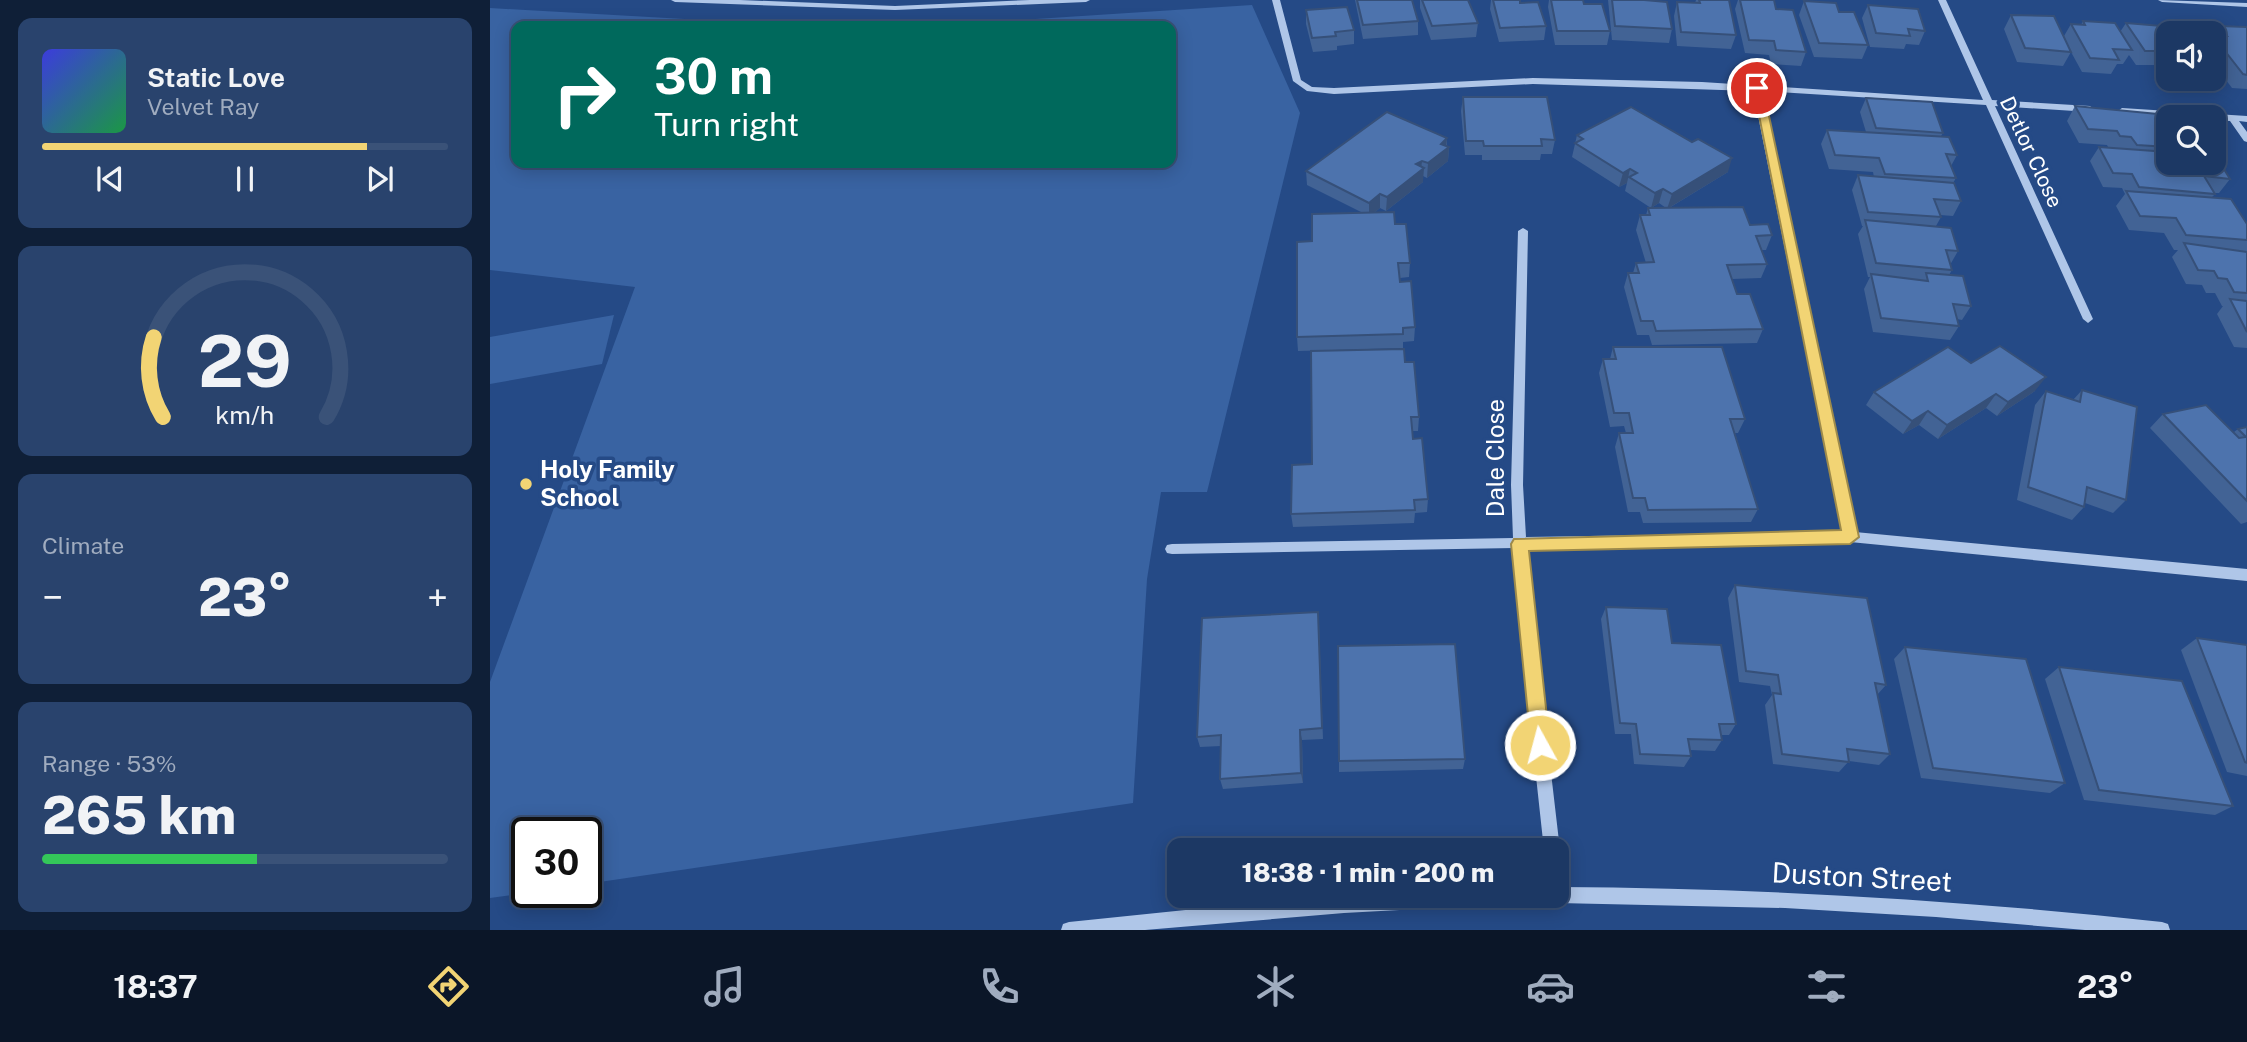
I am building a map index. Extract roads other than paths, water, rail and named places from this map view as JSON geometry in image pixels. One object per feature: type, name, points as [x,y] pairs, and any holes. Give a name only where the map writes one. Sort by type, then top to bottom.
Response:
[{"type":"street","points":[[675,0],[844,8],[938,8],[1086,0]]},
{"type":"street","points":[[1276,0],[1297,81],[1310,89],[1382,90],[1533,81],[1757,88],[2095,109]]},
{"type":"street","name":"Detlor Close","points":[[1942,0],[2088,318]]},
{"type":"street","points":[[2162,0],[2247,5]]},
{"type":"street","points":[[1757,88],[1850,537]]},
{"type":"street","points":[[2108,110],[2156,113]]},
{"type":"street","points":[[2226,118],[2247,120]]},
{"type":"street","points":[[2233,119],[2247,139]]},
{"type":"street","name":"Dale Close","points":[[1523,231],[1517,458],[1520,544],[1551,838]]},
{"type":"street","points":[[1172,549],[1850,537],[2247,575]]},
{"type":"street","name":"Duston Street","points":[[1569,895],[1673,894],[1909,905],[2162,930]]},
{"type":"street","points":[[1069,930],[1271,908]]},
{"type":"place","name":"Holy Family School","points":[[526,484]]}]
